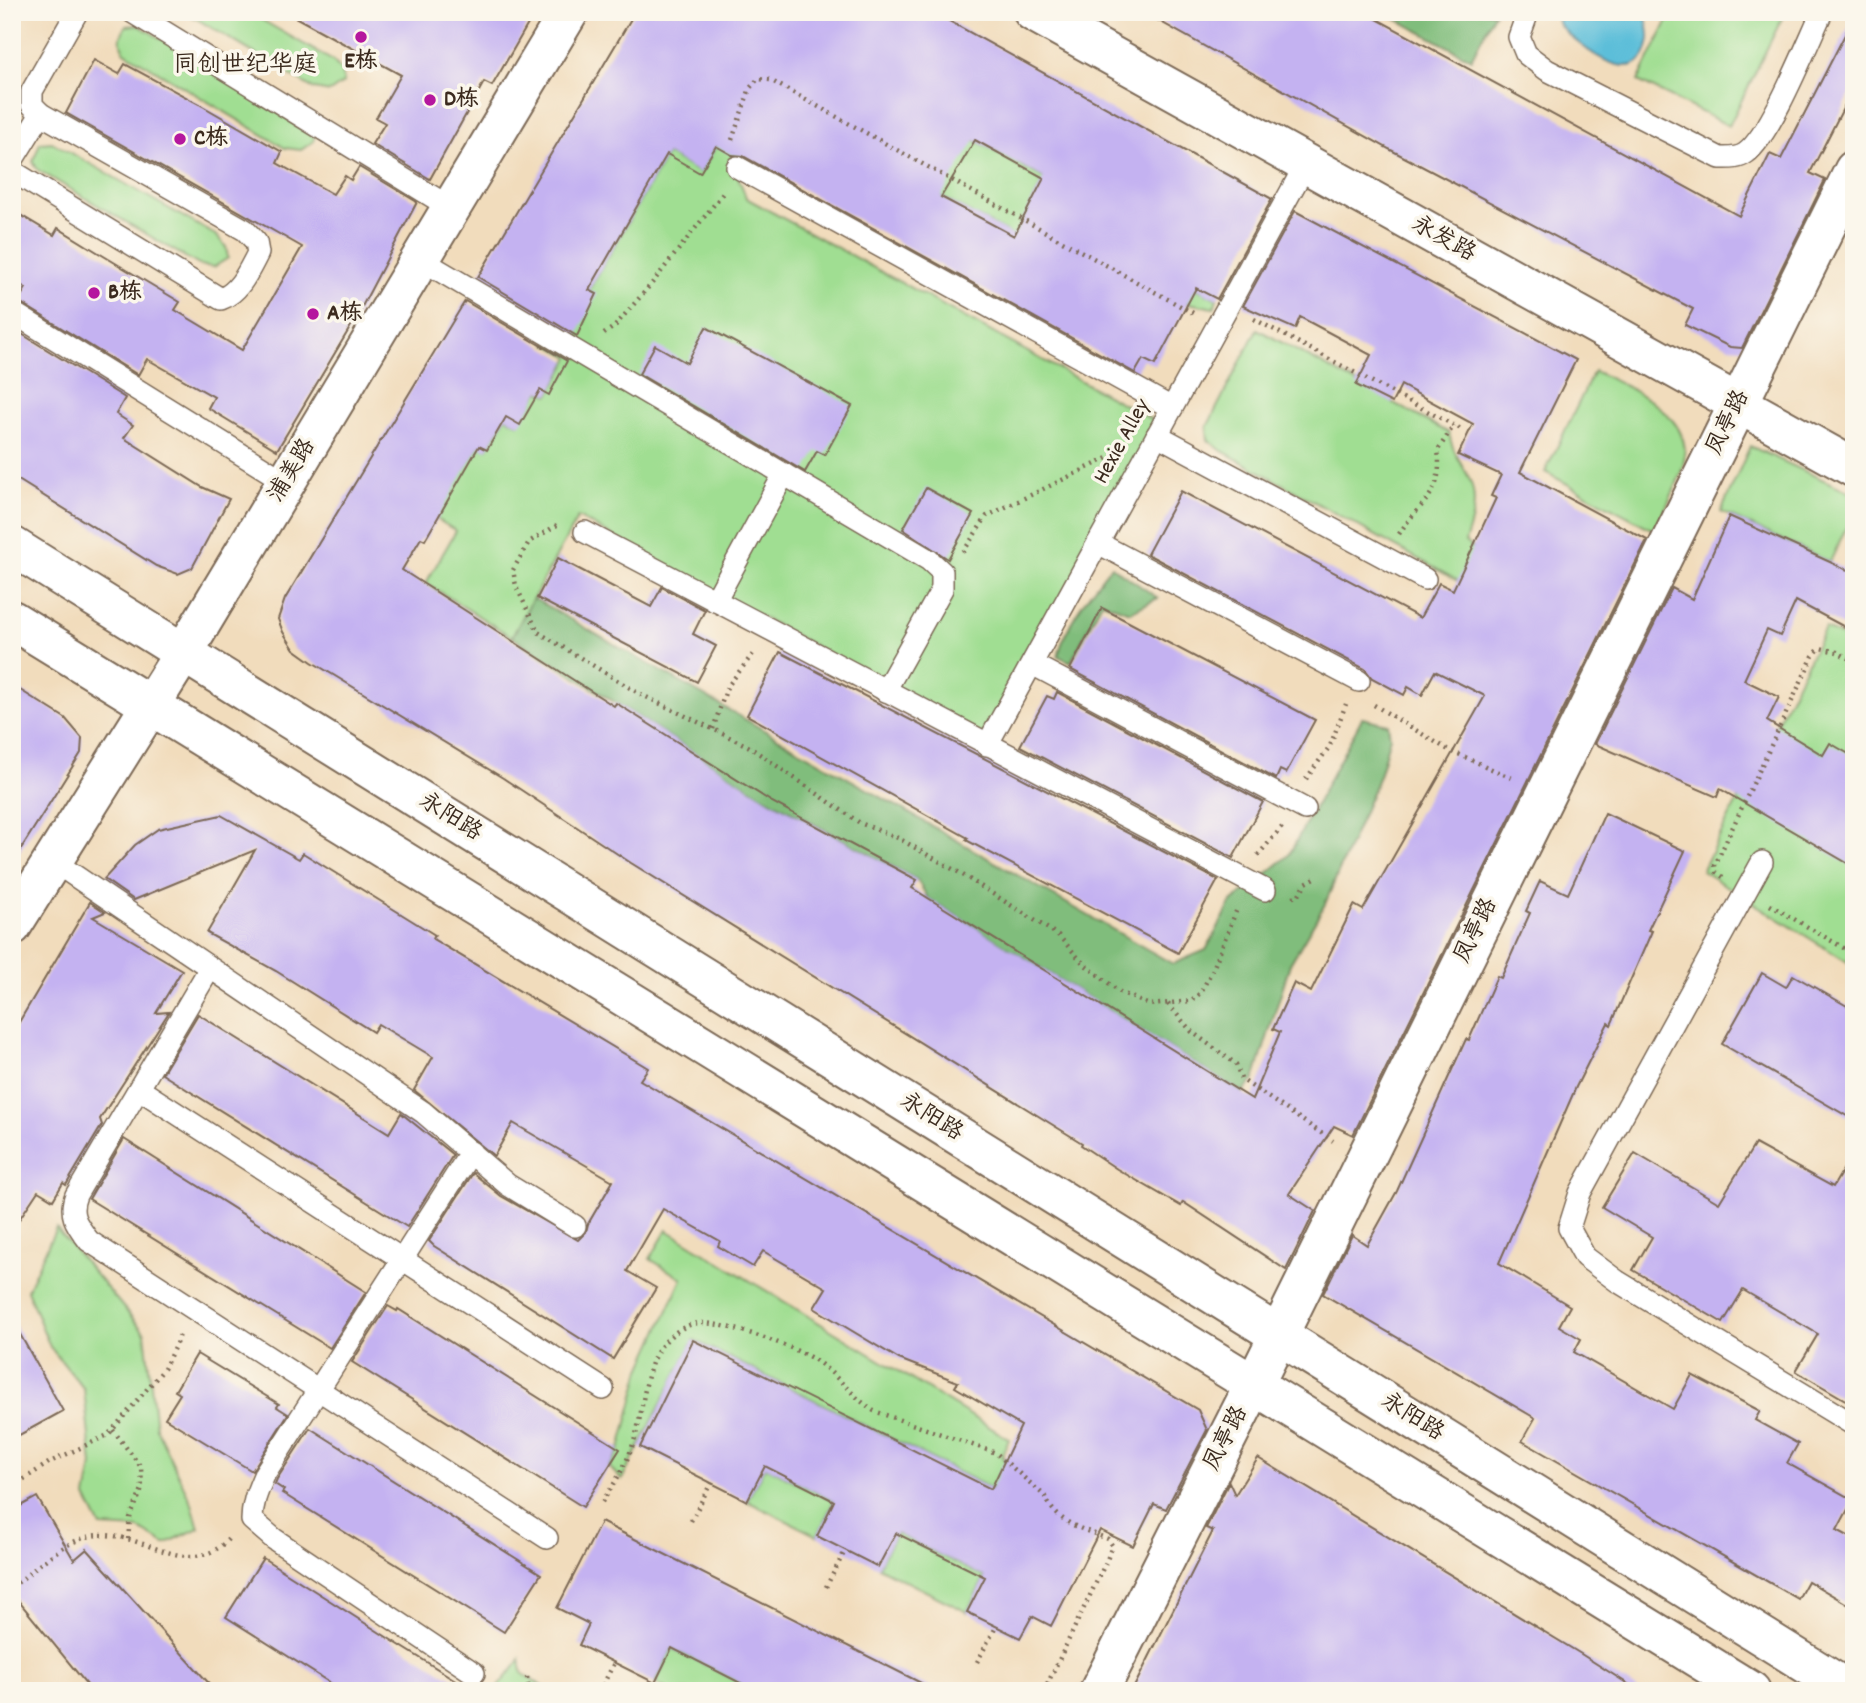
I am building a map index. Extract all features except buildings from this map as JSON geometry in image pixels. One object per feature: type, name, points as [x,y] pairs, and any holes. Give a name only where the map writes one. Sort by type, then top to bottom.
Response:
[{"type":"street","name":"浦美路","points":[[12,926],[184,652],[569,12]]},
{"type":"street","name":"永发路","points":[[1032,12],[1854,468]]},
{"type":"street","name":"凤亭路","points":[[1099,1691],[1254,1385],[1854,170]]},
{"type":"street","name":"永阳路","points":[[12,546],[1850,1691]]},
{"type":"street","points":[[12,620],[1751,1691]]},
{"type":"lane","points":[[12,172],[221,299],[230,296],[240,284],[258,253],[256,242],[245,230],[41,114],[32,106],[32,91],[77,12]]},
{"type":"lane","points":[[132,12],[451,208]]},
{"type":"lane","points":[[1528,12],[1519,37],[1526,54],[1547,70],[1720,158],[1733,158],[1747,153],[1771,120],[1822,12]]},
{"type":"lane","points":[[12,161],[41,114]]},
{"type":"lane","name":"Hexie Alley","points":[[987,746],[1306,163]]},
{"type":"lane","points":[[733,165],[1172,408]]},
{"type":"lane","points":[[420,259],[929,560],[942,572],[942,589],[885,691]]},
{"type":"lane","points":[[12,312],[286,482]]},
{"type":"lane","points":[[1157,435],[1425,579]]},
{"type":"lane","points":[[715,601],[784,474]]},
{"type":"lane","points":[[589,534],[987,746],[1256,885]]},
{"type":"lane","points":[[1098,543],[1354,689]]},
{"type":"lane","points":[[1032,664],[1299,806]]},
{"type":"lane","points":[[53,861],[423,1112],[508,1185],[575,1226]]},
{"type":"lane","points":[[1762,862],[1580,1193],[1569,1228],[1586,1257],[1617,1281],[1854,1425]]},
{"type":"lane","points":[[210,968],[76,1195],[72,1207],[74,1222],[89,1241],[547,1538]]},
{"type":"lane","points":[[139,1089],[603,1390]]},
{"type":"lane","points":[[471,1152],[265,1473],[253,1501],[252,1511],[253,1520],[274,1539],[474,1673]]},
{"type":"path","points":[[578,353],[615,326],[689,233],[723,197],[733,165],[732,138],[750,88],[758,79],[770,80],[1217,326]]},
{"type":"path","points":[[1228,305],[1461,429]]},
{"type":"path","points":[[1385,558],[1408,517],[1433,494],[1441,472],[1438,450],[1454,425]]},
{"type":"path","points":[[942,589],[976,528],[987,516],[1157,435]]},
{"type":"path","points":[[589,534],[591,527],[581,521],[552,526],[529,542],[518,560],[513,570],[516,586],[538,632],[640,694],[748,746],[860,823],[898,838],[958,872],[1058,935],[1084,964],[1120,992],[1149,1005],[1192,1001],[1201,992],[1256,885],[1260,850],[1299,806],[1330,746],[1354,689]]},
{"type":"path","points":[[713,729],[727,687],[757,649],[767,628]]},
{"type":"path","points":[[1854,661],[1837,652],[1820,648],[1715,864],[1716,873],[1854,954]]},
{"type":"path","points":[[1371,704],[1394,714],[1447,749],[1545,794]]},
{"type":"path","points":[[1167,1003],[1192,1032],[1236,1064],[1241,1079],[1302,1122],[1365,1158]]},
{"type":"path","points":[[12,1487],[50,1462],[108,1435],[113,1430],[175,1351],[187,1305]]},
{"type":"path","points":[[602,1502],[623,1469],[635,1441],[652,1361],[665,1339],[701,1323],[781,1344],[816,1360],[848,1385],[858,1400],[874,1411],[996,1452],[1046,1497],[1049,1508],[1062,1519],[1108,1539],[1112,1545],[1107,1560],[1044,1691]]},
{"type":"path","points":[[113,1430],[141,1467],[142,1489],[130,1518],[128,1540]]},
{"type":"path","points":[[691,1521],[710,1483]]},
{"type":"path","points":[[12,1587],[72,1541],[99,1535],[128,1540],[188,1559],[220,1549],[252,1511]]},
{"type":"path","points":[[826,1587],[845,1551]]},
{"type":"path","points":[[977,1662],[996,1627]]},
{"type":"path","points":[[600,1691],[614,1663]]},
{"type":"path","points":[[527,1677],[529,1691]]},
{"type":"green space","points":[[185,12],[248,12],[333,61],[342,71],[344,82],[330,92],[314,89]]},
{"type":"green space","points":[[1383,12],[1495,12],[1471,59]]},
{"type":"green space","points":[[1672,12],[1785,12],[1729,126],[1638,81]]},
{"type":"green space","points":[[138,25],[313,129],[314,141],[301,150],[285,148],[125,52],[121,42],[122,33],[126,26]]},
{"type":"green space","points":[[797,42],[1102,210],[1041,185],[1030,207],[1137,257],[1217,299],[1214,308],[1188,303],[1151,311],[770,104],[749,138],[738,167],[738,176],[746,198],[1160,424],[987,740],[578,517],[512,637],[426,583],[456,531],[435,518],[479,445],[487,449],[506,417],[519,424],[539,391],[549,395],[570,357],[547,344],[576,296],[585,297],[667,154],[700,173],[720,139]]},
{"type":"green space","points":[[52,142],[217,236],[226,247],[228,258],[214,267],[199,265],[38,170],[33,162],[40,143]]},
{"type":"green space","points":[[1257,329],[1449,433],[1474,494],[1472,518],[1465,542],[1483,556],[1469,587],[1222,451],[1208,440],[1207,427]]},
{"type":"green space","points":[[1594,371],[1657,405],[1680,432],[1685,448],[1683,466],[1655,531],[1545,472]]},
{"type":"green space","points":[[1750,446],[1854,494],[1854,511],[1830,562],[1721,512]]},
{"type":"green space","points":[[1111,566],[1158,598],[1130,612],[1102,602],[1071,662],[1058,656],[1073,620]]},
{"type":"green space","points":[[533,598],[1173,964],[1206,950],[1232,902],[1289,855],[1362,718],[1388,724],[1390,737],[1379,776],[1325,904],[1290,964],[1254,1080],[1242,1093],[928,898],[917,880],[764,797],[512,637]]},
{"type":"green space","points":[[1825,628],[1854,643],[1854,966],[1702,871]]},
{"type":"green space","points":[[56,1228],[145,1333],[156,1428],[192,1504],[199,1528],[165,1544],[139,1529],[101,1527],[86,1497],[92,1465],[84,1389],[50,1347],[27,1290]]},
{"type":"green space","points":[[667,1230],[1009,1439],[1002,1457],[1016,1468],[1058,1522],[694,1340],[622,1480],[609,1467],[620,1449],[641,1369],[682,1279],[650,1259]]},
{"type":"green space","points":[[765,1466],[834,1501],[817,1536],[747,1501]]},
{"type":"green space","points":[[896,1533],[985,1577],[967,1612],[878,1567]]},
{"type":"green space","points":[[672,1648],[742,1683],[738,1691],[670,1691],[655,1683]]},
{"type":"green space","points":[[520,1659],[522,1673],[550,1691],[496,1691]]},
{"type":"water","points":[[1557,12],[1645,12],[1649,39],[1644,56],[1634,64],[1621,66],[1607,61],[1567,32],[1558,23]]},
{"type":"place","name":"E栋","points":[[361,37]]},
{"type":"place","name":"D栋","points":[[430,100]]},
{"type":"place","name":"C栋","points":[[180,139]]},
{"type":"place","name":"B栋","points":[[94,293]]},
{"type":"place","name":"A栋","points":[[313,314]]},
{"type":"district","name":"同创世纪华庭","points":[[245,66]]}]
